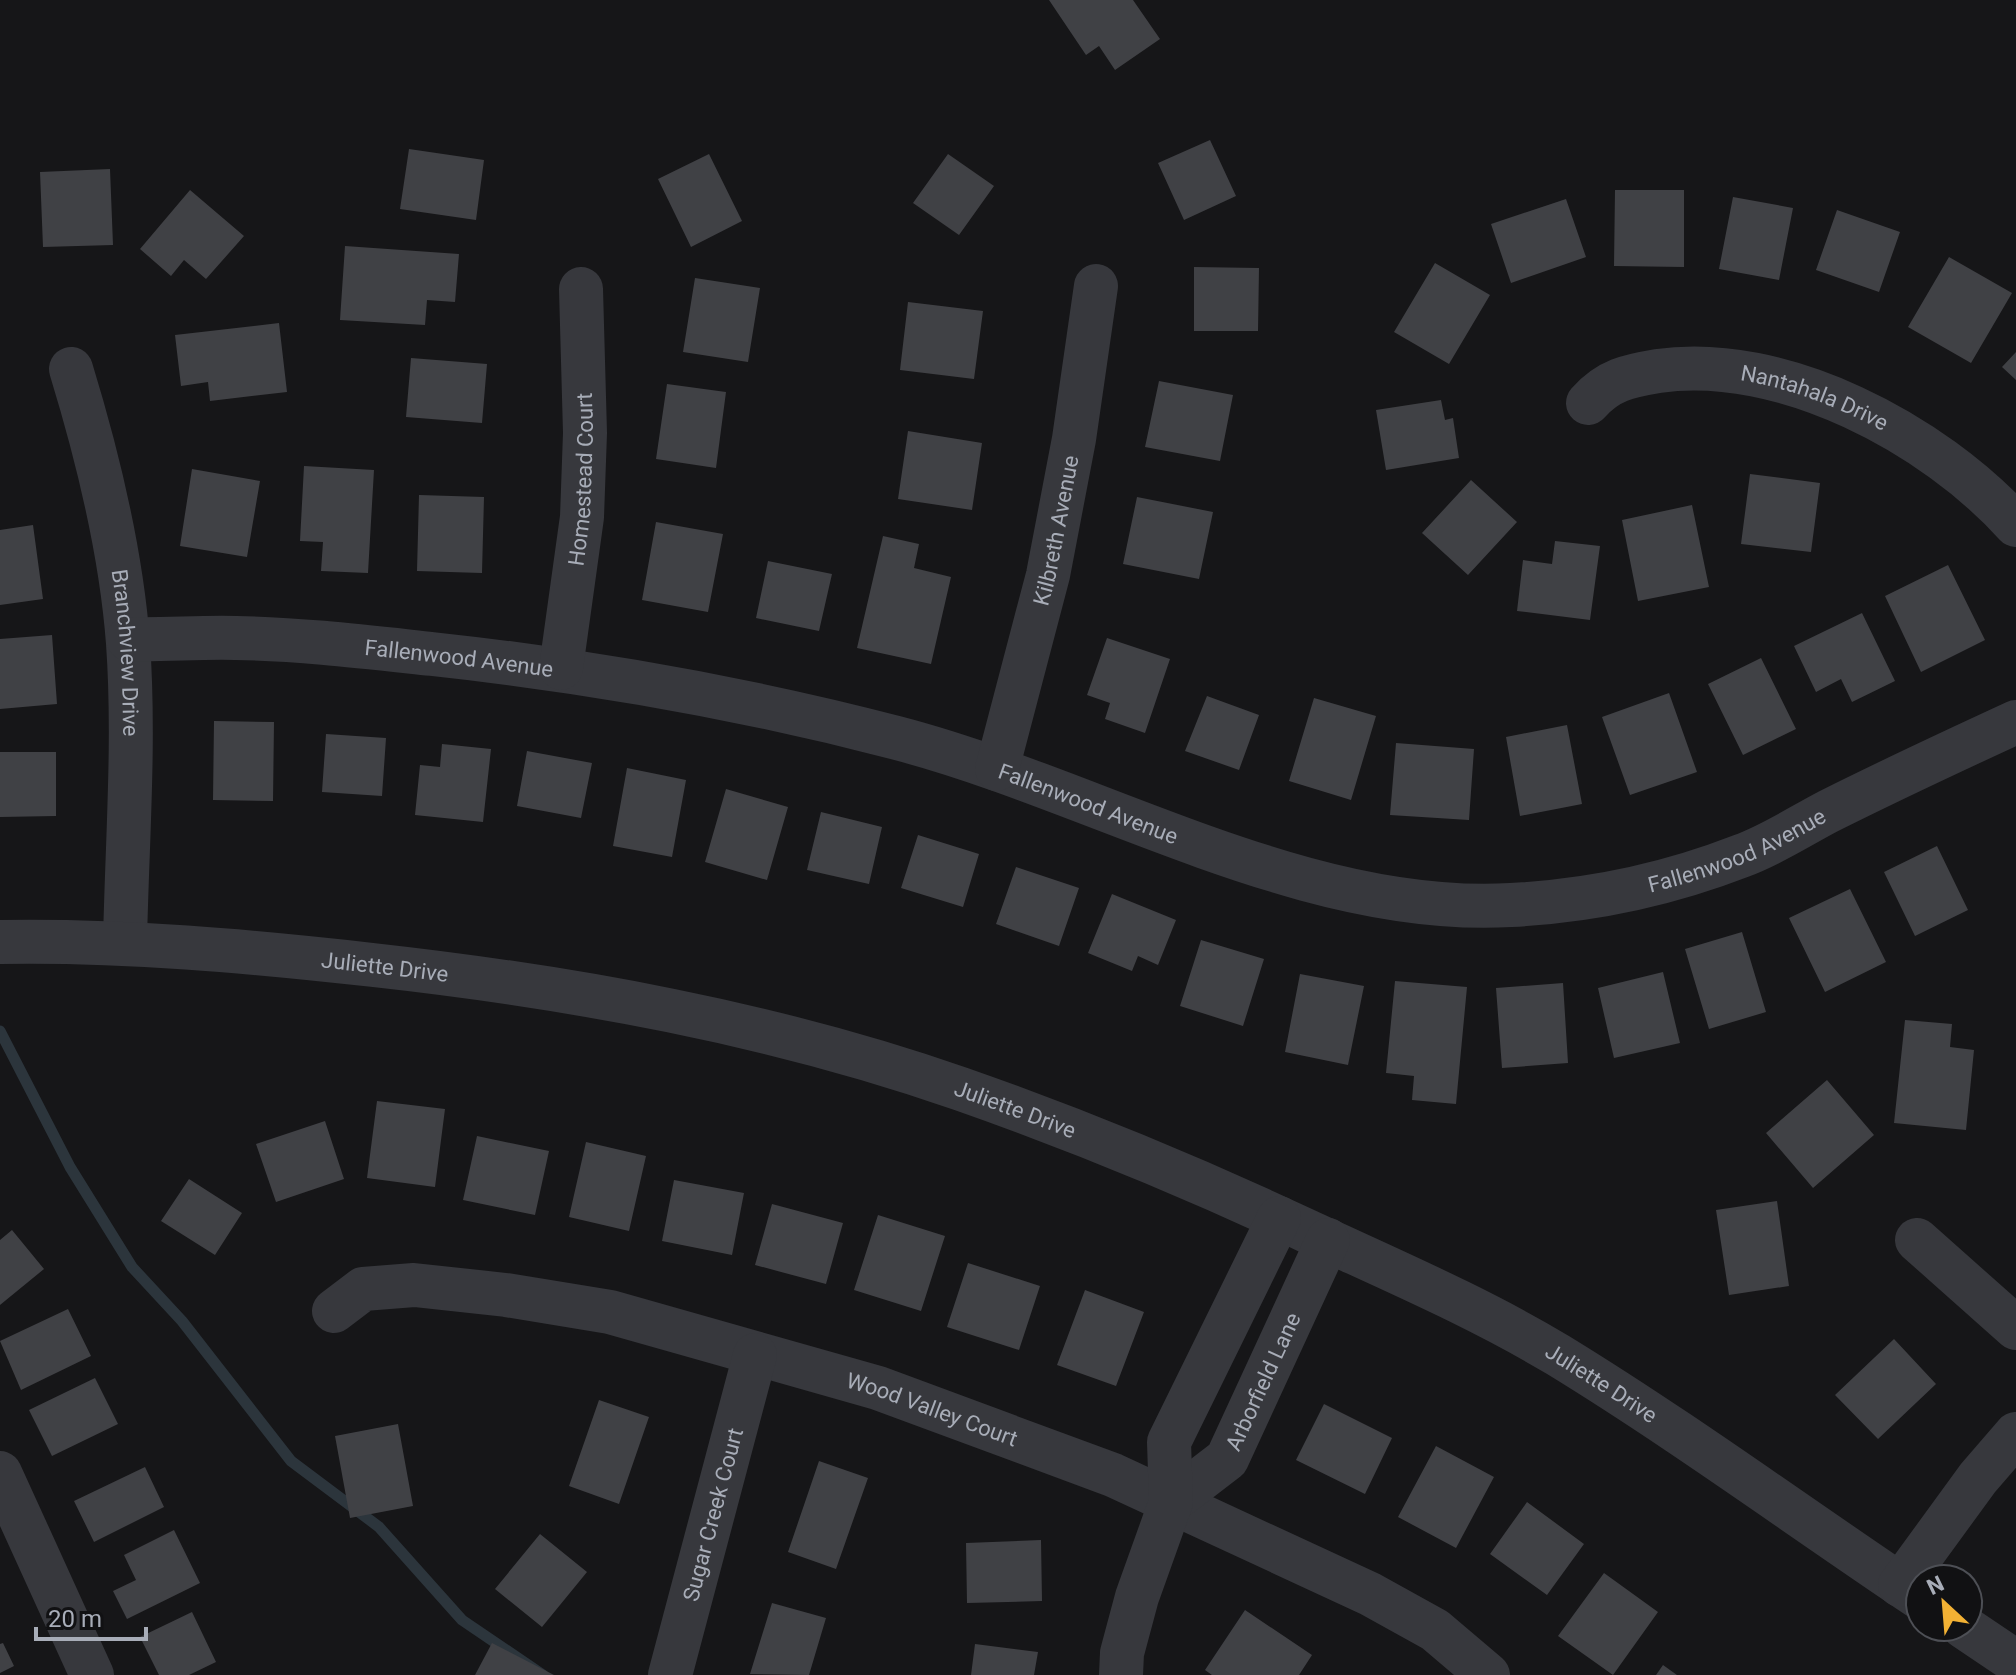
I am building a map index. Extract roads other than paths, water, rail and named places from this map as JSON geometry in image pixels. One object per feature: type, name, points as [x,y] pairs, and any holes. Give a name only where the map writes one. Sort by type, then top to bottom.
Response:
[{"type":"street","name":"Kilbreth Avenue","points":[[997,769],[1048,575],[1074,439],[1096,286]]},
{"type":"street","name":"Homestead Court","points":[[561,668],[582,517],[585,433],[581,289]]},
{"type":"street","name":"Nantahala Drive","points":[[1588,403],[1614,380],[1693,366],[1735,370],[1805,388],[1925,447],[1995,501],[2016,525]]},
{"type":"street","name":"Branchview Drive","points":[[71,369],[117,554],[128,639],[130,685],[125,942]]},
{"type":"street","name":"Fallenwood Avenue","points":[[128,639],[250,639],[561,668],[737,700],[900,739],[997,769],[1194,842],[1351,892],[1404,902],[1511,905],[1580,898],[1680,877],[1747,854],[2016,722]]},
{"type":"street","name":"Juliette Drive","points":[[0,942],[125,942],[469,976],[639,1004],[813,1045],[959,1088],[1157,1164],[1444,1294],[1556,1354],[1743,1475],[1904,1587]]},
{"type":"street","points":[[1121,1675],[1122,1653],[1137,1597],[1171,1502],[1169,1442],[1279,1218]]},
{"type":"street","name":"Arborfield Lane","points":[[1171,1502],[1227,1459],[1328,1240]]},
{"type":"street","points":[[1917,1240],[2016,1328]]},
{"type":"street","name":"Wood Valley Court","points":[[334,1311],[363,1289],[414,1285],[610,1312],[878,1388],[1113,1475],[1383,1601],[1435,1630],[1488,1675]]},
{"type":"street","name":"Sugar Creek Court","points":[[670,1675],[755,1355]]},
{"type":"street","points":[[1924,1563],[1978,1478],[2016,1434]]},
{"type":"street","points":[[0,1473],[92,1675]]},
{"type":"street","points":[[1984,1640],[2016,1662]]},
{"type":"waterway","points":[[0,1031],[70,1167],[132,1267],[182,1321],[291,1461],[379,1527],[462,1620],[543,1675]]}]
